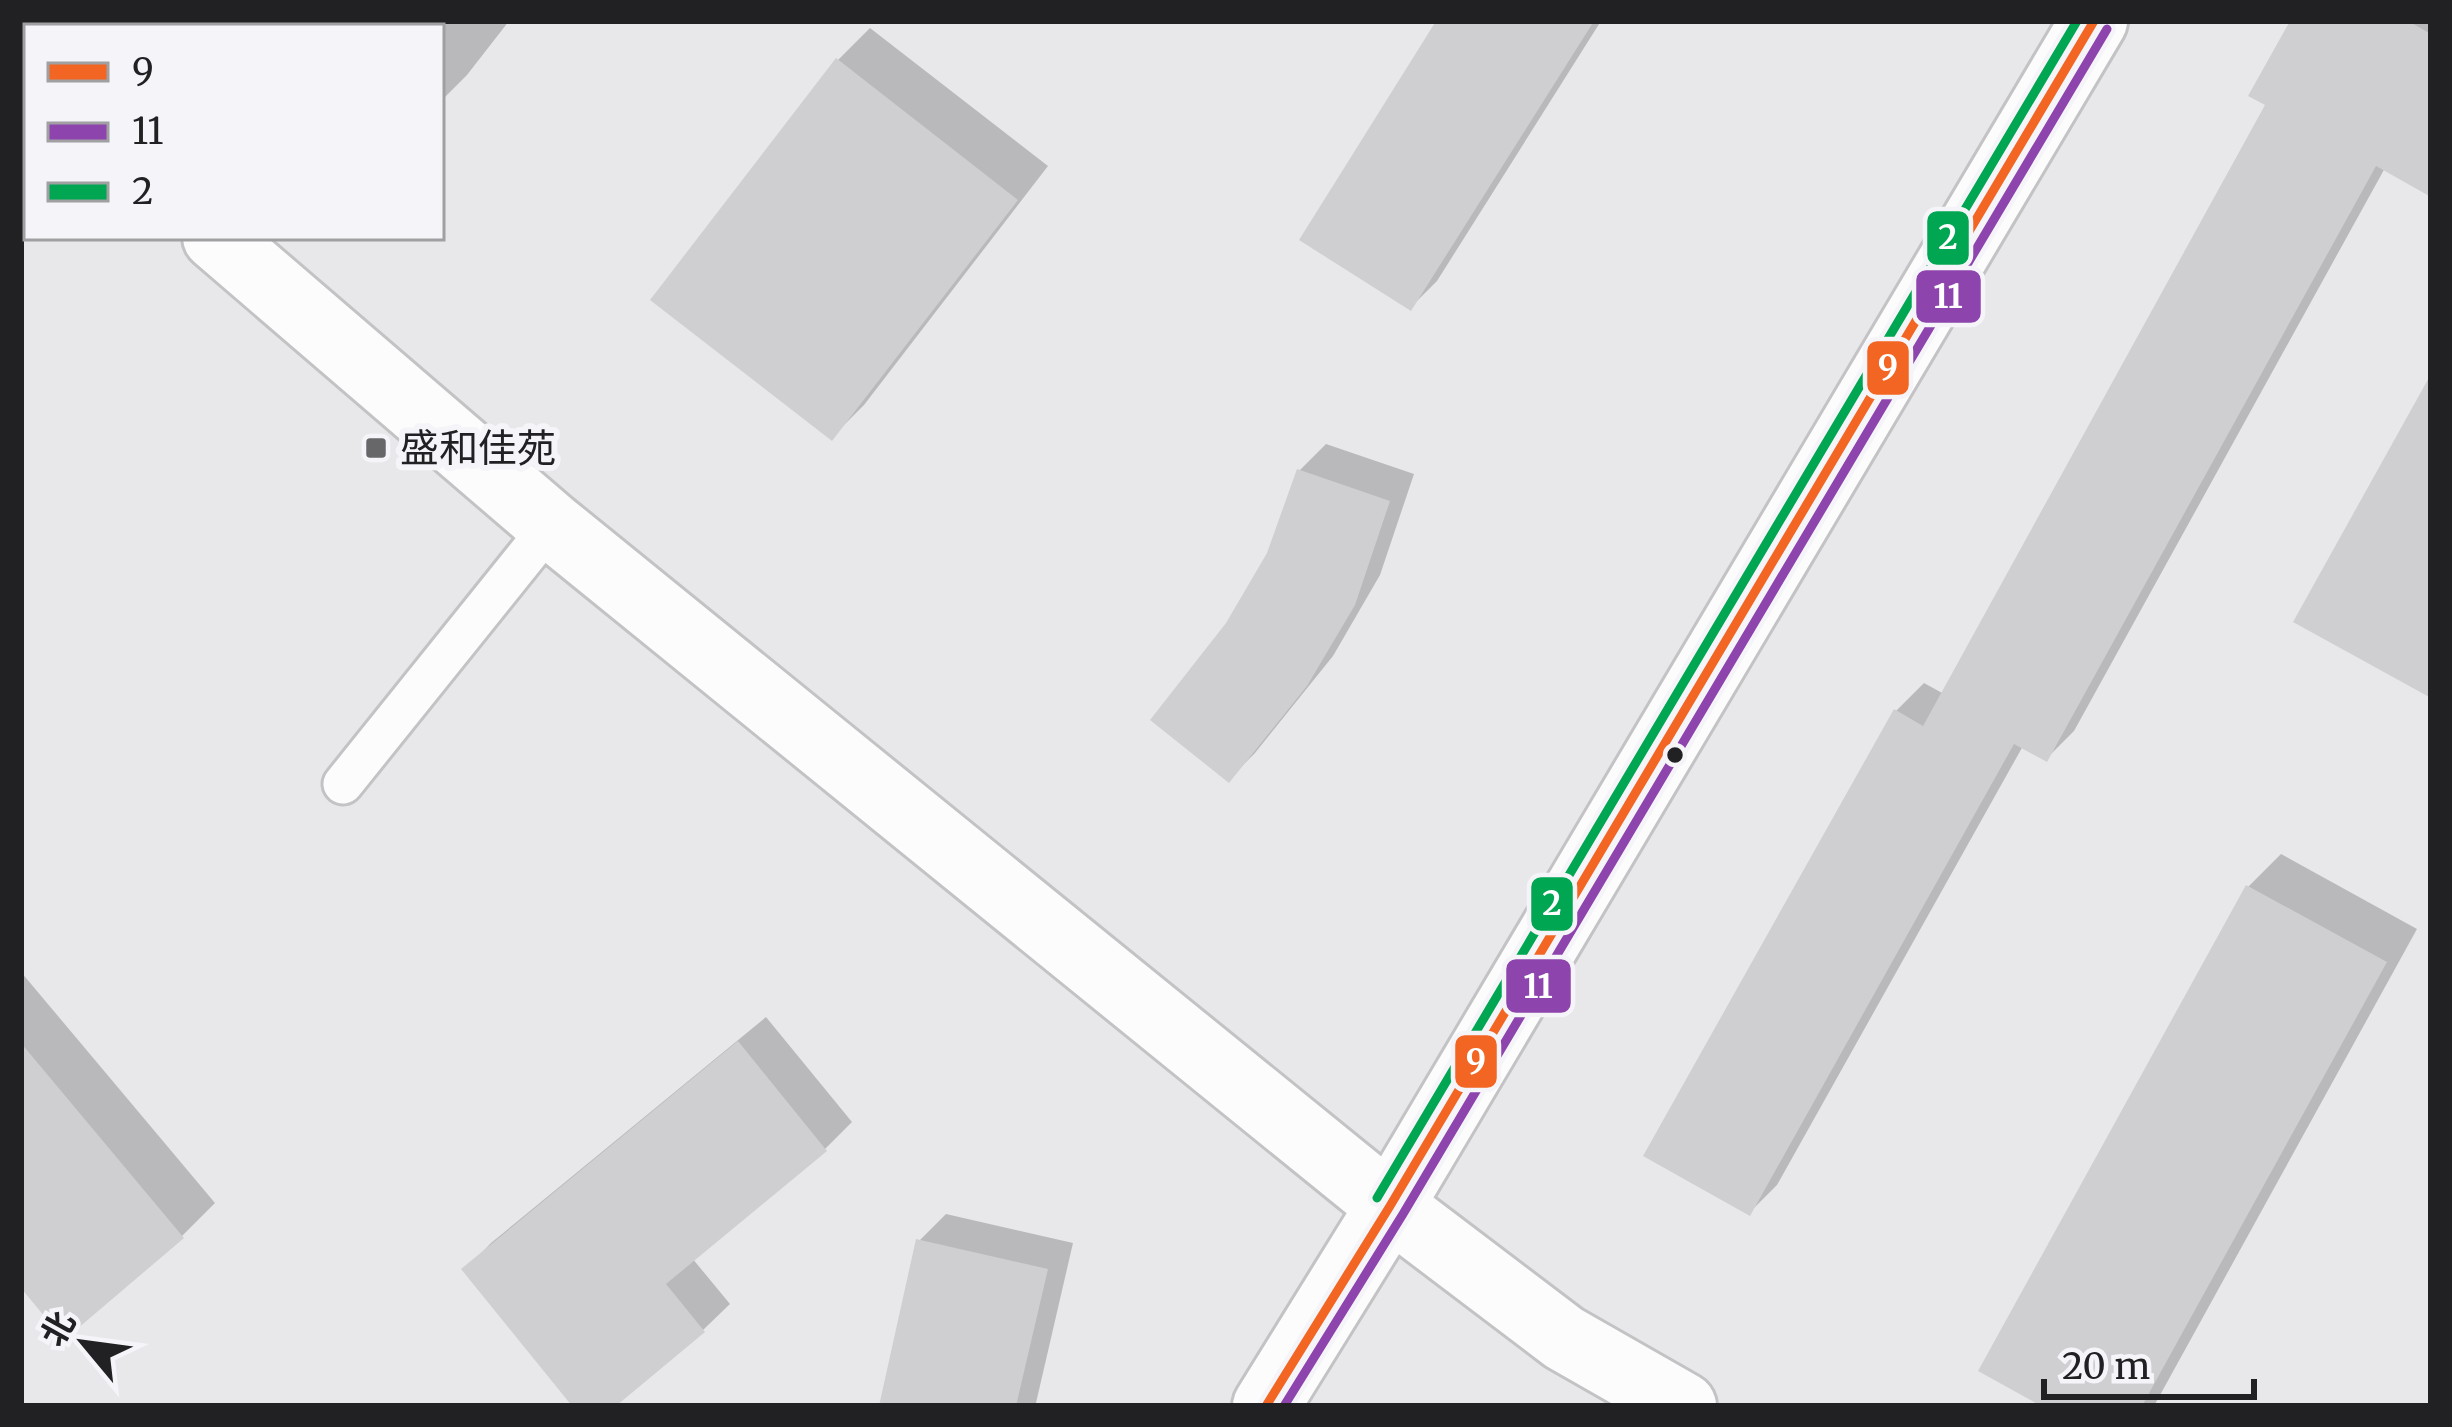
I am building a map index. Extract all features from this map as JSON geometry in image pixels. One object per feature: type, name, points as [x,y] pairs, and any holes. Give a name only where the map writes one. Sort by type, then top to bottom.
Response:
[{"type":"street","points":[[1266,1406],[1390,1206],[2094,21]]},
{"type":"street","points":[[219,240],[550,524],[1390,1206],[1564,1338],[1683,1406]]},
{"type":"lane","points":[[343,784],[550,524]]},
{"type":"building","points":[[1436,21],[1594,21],[1411,311],[1299,240]]},
{"type":"building","points":[[2290,21],[2408,21],[2431,34],[2431,197],[2376,166],[2047,762],[2014,744],[1750,1216],[1643,1156],[1894,709],[1923,726],[2265,105],[2248,96]]},
{"type":"building","points":[[836,58],[1018,200],[832,441],[650,300]]},
{"type":"building","points":[[2431,374],[2431,698],[2293,622]]},
{"type":"building","points":[[1297,469],[1390,501],[1355,605],[1307,686],[1229,783],[1150,720],[1226,623],[1267,553]]},
{"type":"building","points":[[2246,885],[2387,962],[2142,1406],[2041,1406],[1978,1371]]},
{"type":"building","points":[[738,1041],[827,1151],[666,1284],[705,1332],[616,1406],[572,1406],[461,1269]]},
{"type":"building","points":[[21,1043],[184,1238],[64,1340],[21,1288]]},
{"type":"building","points":[[916,1239],[1048,1269],[1016,1406],[879,1406]]},
{"type":"transit line","name":"2","points":[[1377,1198],[2077,21]]},
{"type":"transit line","name":"9","points":[[1266,1406],[1390,1206],[2094,21]]},
{"type":"transit line","name":"11","points":[[1284,1406],[1403,1214],[2107,29]]},
{"type":"place","name":"盛和佳苑","points":[[376,448]]}]
